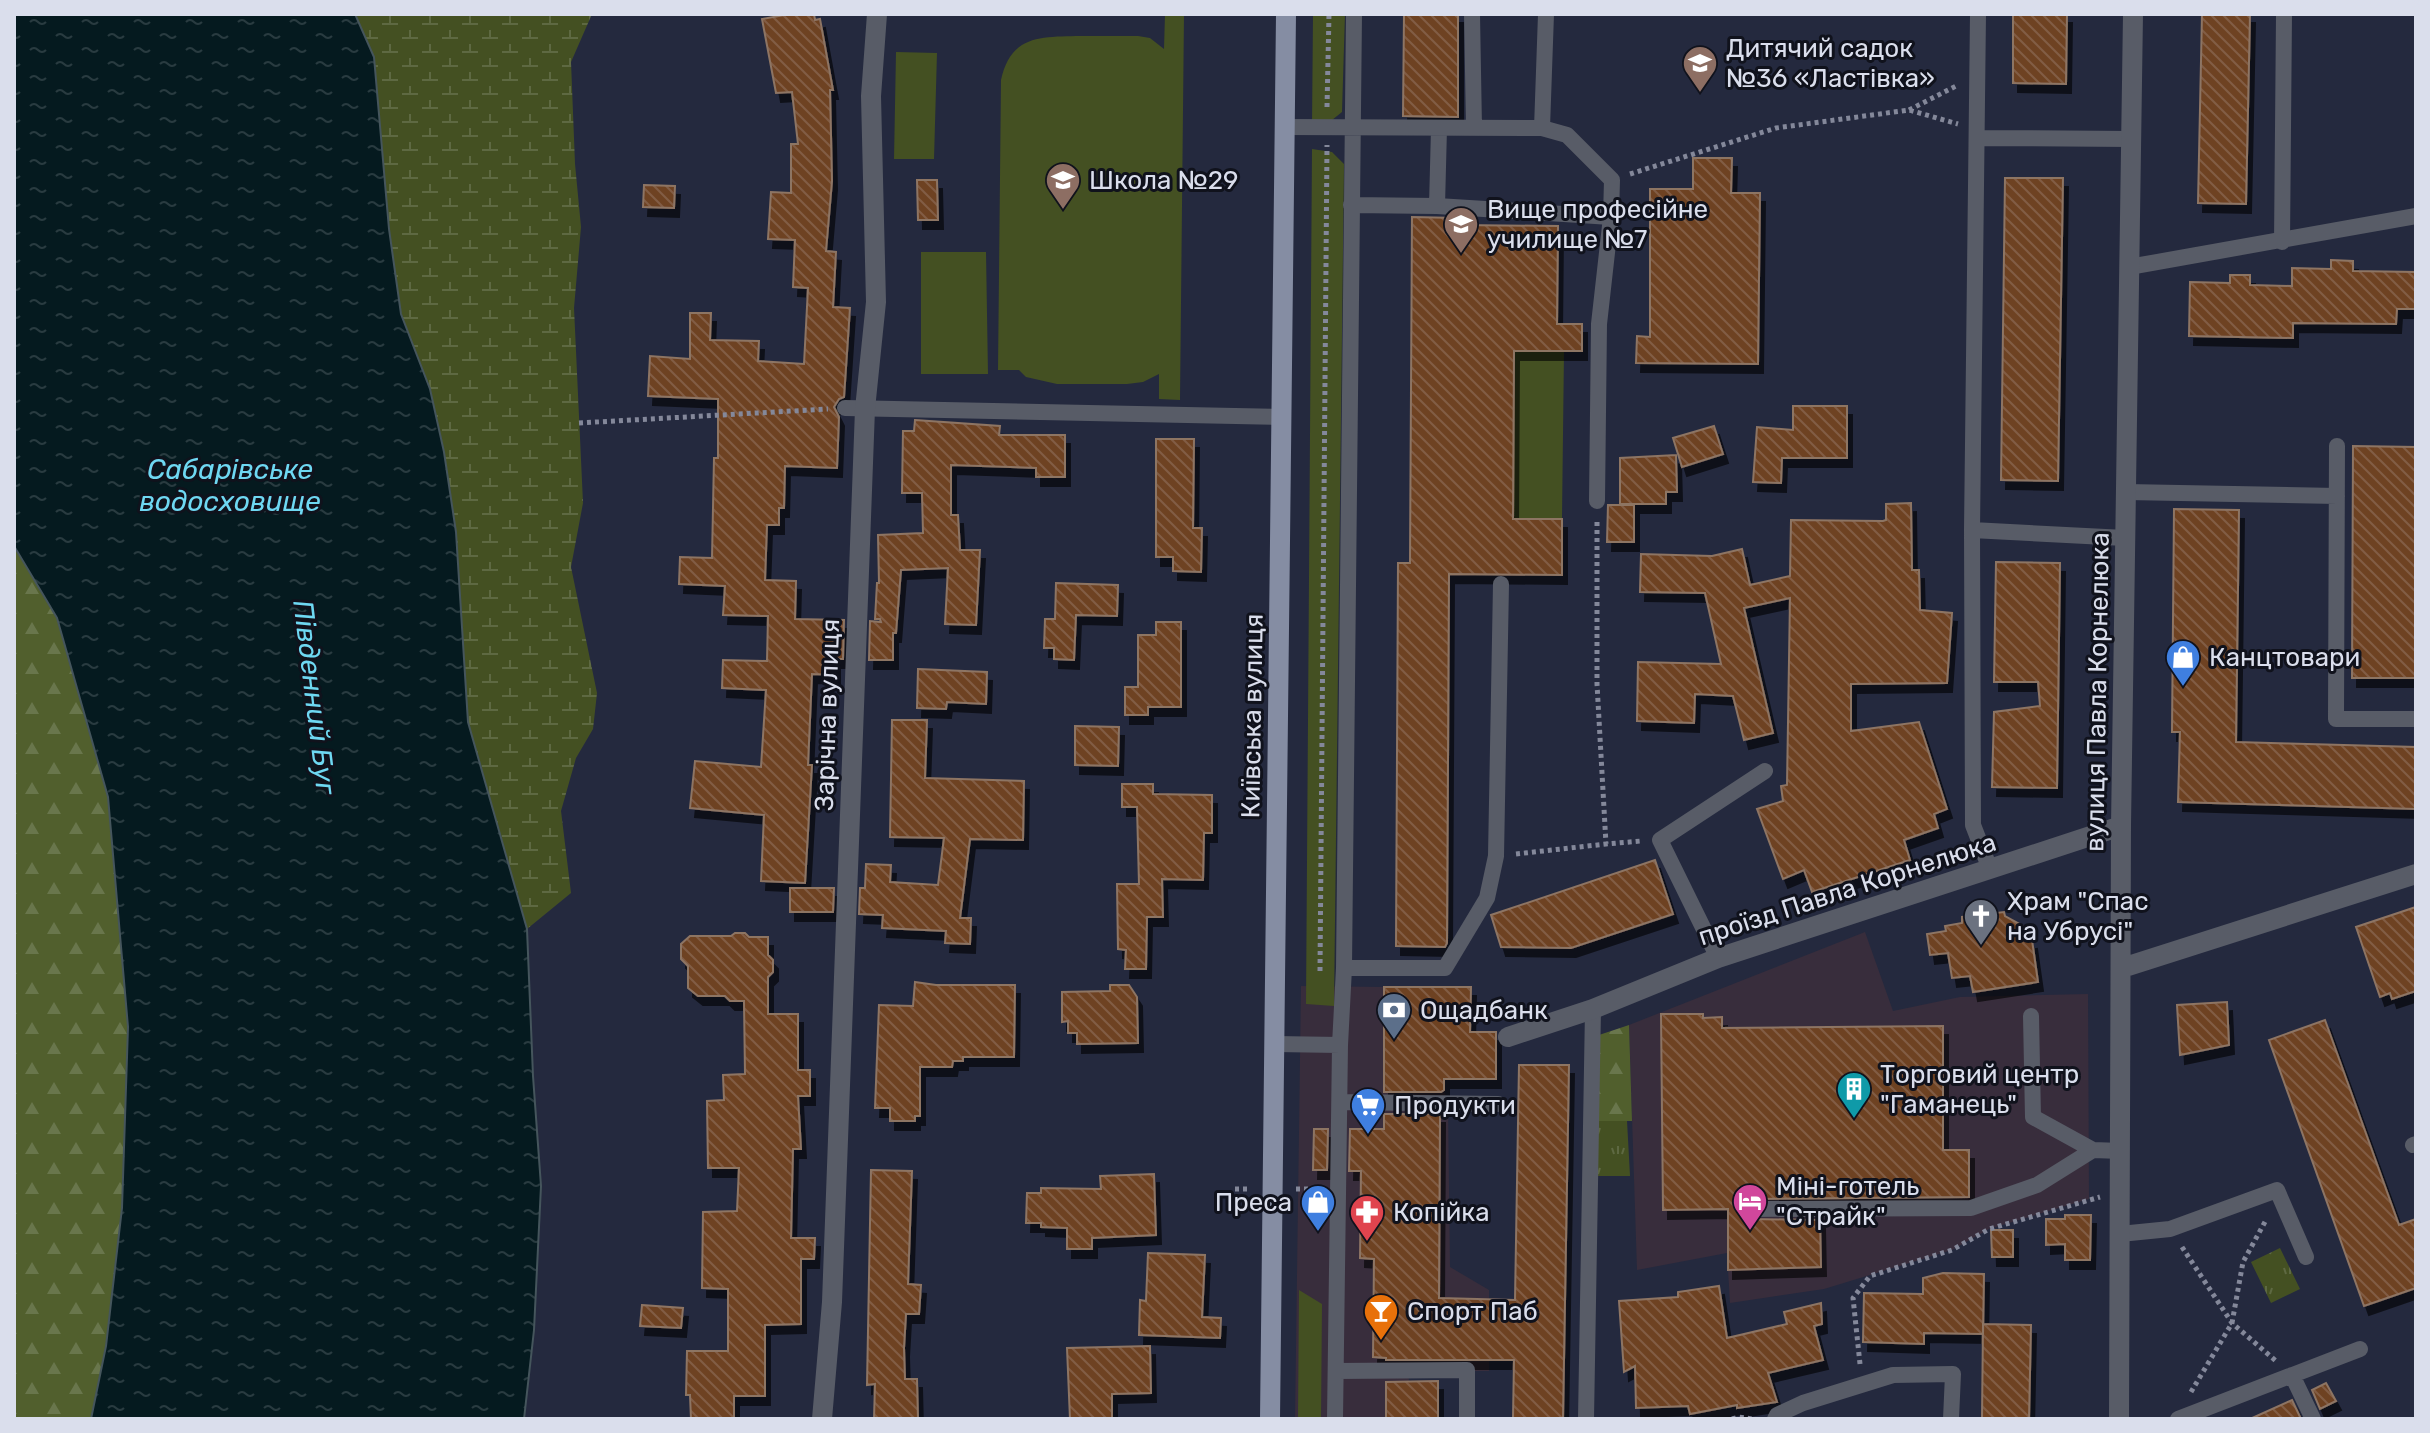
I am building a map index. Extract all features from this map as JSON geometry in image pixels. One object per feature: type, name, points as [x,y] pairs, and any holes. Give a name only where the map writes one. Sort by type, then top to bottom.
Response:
[{"type":"main road","name":"Київська вулиця","points":[[1270,1419],[1286,14]]},
{"type":"street","name":"Зарічна вулиця","points":[[822,1419],[832,1302],[855,408],[876,302],[871,96],[877,14]]},
{"type":"street","name":"вулиця Павла Корнелюка","points":[[2119,1419],[2121,826],[2133,14]]},
{"type":"street","name":"проїзд Павла Корнелюка","points":[[1508,1037],[1593,1009],[1718,958],[2121,826]]},
{"type":"street","points":[[2122,968],[2416,874]]},
{"type":"lane","points":[[1335,1419],[1340,1045],[1344,968],[1354,14]]},
{"type":"lane","points":[[1472,14],[1474,128]]},
{"type":"lane","points":[[1542,128],[1546,14]]},
{"type":"lane","points":[[1978,14],[1972,530],[1973,825],[1990,869]]},
{"type":"lane","points":[[2282,242],[2284,14]]},
{"type":"lane","points":[[1284,127],[1542,128],[1567,135],[1612,180],[1599,324],[1597,501]]},
{"type":"lane","points":[[1437,206],[1439,128]]},
{"type":"lane","points":[[1978,134],[2131,139]]},
{"type":"lane","points":[[1351,205],[1437,206],[1611,217]]},
{"type":"lane","points":[[2129,267],[2416,216]]},
{"type":"lane","points":[[855,408],[1281,417]]},
{"type":"lane","points":[[2337,446],[2336,719],[2416,719]]},
{"type":"lane","points":[[2126,492],[2337,496]]},
{"type":"lane","points":[[1972,530],[2125,538]]},
{"type":"lane","points":[[1344,968],[1445,968],[1487,898],[1496,856],[1501,584]]},
{"type":"lane","points":[[1718,958],[1660,840],[1765,771]]},
{"type":"lane","points":[[1586,1419],[1593,1009]]},
{"type":"lane","points":[[2031,1016],[2033,1117],[2093,1150],[2121,1151]]},
{"type":"lane","points":[[1275,1044],[1340,1045]]},
{"type":"lane","points":[[1340,1102],[1498,1104]]},
{"type":"lane","points":[[1751,1209],[1971,1208],[2037,1185],[2093,1150]]},
{"type":"lane","points":[[2120,1234],[2170,1229],[2277,1190],[2306,1257]]},
{"type":"lane","points":[[2180,1412],[2360,1349]]},
{"type":"lane","points":[[1336,1371],[1467,1370],[1467,1419]]},
{"type":"lane","points":[[1775,1419],[1777,1415],[1803,1403],[1893,1375],[1953,1374],[1951,1419]]},
{"type":"lane","points":[[2292,1375],[2313,1419]]},
{"type":"path","points":[[1320,982],[1329,14]]},
{"type":"path","points":[[1612,180],[1776,128],[1909,110],[1978,75]]},
{"type":"path","points":[[1909,110],[1978,134]]},
{"type":"path","points":[[579,423],[855,408]]},
{"type":"path","points":[[1597,501],[1597,684],[1606,844]]},
{"type":"path","points":[[1496,856],[1660,840]]},
{"type":"path","points":[[1862,1385],[1853,1298],[1870,1276],[1952,1250],[1989,1229],[2089,1199],[2120,1195]]},
{"type":"path","points":[[2180,1412],[2232,1323],[2243,1262],[2268,1216],[2281,1200]]},
{"type":"path","points":[[2170,1229],[2232,1323],[2292,1375]]},
{"type":"path","points":[[1732,1419],[1752,1419]]},
{"type":"shaded area","points":[[1865,932],[1893,1011],[1960,997],[2088,994],[2089,1199],[1989,1229],[1952,1250],[1824,1289],[1730,1303],[1727,1253],[1637,1270],[1629,1025]]},
{"type":"shaded area","points":[[1301,986],[1384,987],[1444,1090],[1448,1103],[1450,1267],[1489,1290],[1489,1371],[1409,1371],[1408,1419],[1295,1419]]},
{"type":"green space","points":[[355,14],[592,14],[571,62],[581,227],[574,308],[583,503],[571,567],[597,693],[593,729],[576,758],[561,811],[571,893],[527,929],[468,722],[456,532],[444,452],[430,389],[401,314],[389,229],[374,57]]},
{"type":"green space","points":[[1165,14],[1184,14],[1180,400],[1159,399],[1159,374],[1143,382],[1127,384],[1057,384],[1026,377],[1019,370],[998,370],[1001,80],[1006,65],[1020,46],[1041,38],[1138,36],[1150,38],[1164,49]]},
{"type":"green space","points":[[1313,14],[1345,14],[1342,112],[1327,124],[1312,125]]},
{"type":"green space","points":[[896,52],[937,53],[934,159],[894,159]]},
{"type":"green space","points":[[1312,149],[1332,152],[1344,164],[1334,1006],[1306,1004]]},
{"type":"green space","points":[[921,252],[986,252],[988,374],[921,374]]},
{"type":"green space","points":[[1514,351],[1564,351],[1562,519],[1513,519]]},
{"type":"green space","points":[[14,546],[57,617],[108,797],[128,1027],[122,1208],[106,1346],[91,1419],[14,1419]]},
{"type":"green space","points":[[1629,1025],[1632,1121],[1594,1121],[1596,1036]]},
{"type":"green space","points":[[1594,1121],[1627,1121],[1630,1176],[1595,1176]]},
{"type":"green space","points":[[2280,1248],[2300,1289],[2271,1303],[2251,1262]]},
{"type":"green space","points":[[1299,1290],[1322,1304],[1321,1419],[1298,1419]]},
{"type":"water","name":"Сабарівське водосховище","points":[[14,14],[355,14],[374,57],[389,229],[401,314],[430,389],[444,452],[456,532],[468,722],[527,929],[541,1186],[534,1330],[524,1419],[91,1419],[106,1346],[122,1208],[128,1027],[108,797],[57,618],[14,546]]},
{"type":"building","points":[[814,14],[815,20],[820,19],[833,90],[830,90],[832,181],[826,251],[836,252],[833,307],[850,308],[844,397],[834,407],[839,417],[837,468],[785,466],[784,508],[779,508],[779,525],[767,525],[765,580],[796,581],[795,619],[844,620],[843,659],[835,659],[835,675],[812,674],[808,765],[812,765],[805,883],[761,881],[764,815],[690,808],[695,761],[761,767],[766,690],[722,688],[723,660],[767,661],[768,616],[723,615],[725,586],[679,584],[680,557],[712,558],[718,399],[648,396],[650,356],[690,359],[690,313],[711,313],[710,340],[759,341],[758,361],[804,364],[808,288],[793,287],[795,240],[768,239],[771,192],[791,193],[791,144],[798,144],[792,92],[776,93],[762,19]]},
{"type":"building","points":[[1404,14],[1458,14],[1458,117],[1403,116]]},
{"type":"building","points":[[2013,14],[2067,14],[2066,84],[2013,83]]},
{"type":"building","points":[[2202,14],[2250,14],[2246,204],[2198,203]]},
{"type":"building","points":[[1693,158],[1732,158],[1731,193],[1760,193],[1758,364],[1636,363],[1637,336],[1650,337],[1650,189],[1693,189]]},
{"type":"building","points":[[2005,178],[2063,178],[2058,481],[2001,480]]},
{"type":"building","points":[[917,180],[937,180],[938,220],[918,220]]},
{"type":"building","points":[[644,185],[675,186],[674,208],[643,207]]},
{"type":"building","points":[[1412,217],[1458,218],[1458,225],[1558,226],[1557,324],[1582,324],[1582,351],[1514,351],[1513,519],[1562,519],[1562,575],[1449,574],[1445,947],[1396,946],[1398,563],[1410,563]]},
{"type":"building","points":[[2331,260],[2353,261],[2353,271],[2416,272],[2416,309],[2397,309],[2396,324],[2293,323],[2293,338],[2189,336],[2190,282],[2230,283],[2230,275],[2250,275],[2250,285],[2292,286],[2292,268],[2331,269]]},
{"type":"building","points":[[1793,406],[1847,406],[1847,458],[1782,458],[1781,483],[1753,482],[1757,427],[1793,430]]},
{"type":"building","points":[[915,420],[1000,426],[999,435],[1065,435],[1065,477],[1036,477],[1036,468],[951,465],[951,515],[958,515],[960,550],[980,550],[976,625],[945,624],[948,568],[901,570],[893,660],[869,660],[870,621],[881,622],[875,619],[879,583],[878,535],[923,533],[922,493],[902,493],[903,431],[914,431]]},
{"type":"building","points":[[1714,426],[1723,454],[1682,467],[1673,438]]},
{"type":"building","points":[[1156,439],[1194,439],[1193,528],[1202,528],[1201,572],[1173,571],[1173,557],[1156,557]]},
{"type":"building","points":[[2353,446],[2416,447],[2416,678],[2352,678]]},
{"type":"building","points":[[1676,455],[1677,492],[1666,492],[1666,504],[1620,504],[1620,458]]},
{"type":"building","points":[[1911,503],[1912,570],[1919,570],[1920,610],[1952,613],[1947,683],[1851,684],[1851,731],[1919,722],[1947,809],[1934,814],[1938,828],[1904,840],[1910,860],[1812,892],[1804,870],[1783,879],[1757,809],[1783,801],[1781,786],[1787,785],[1790,598],[1744,608],[1773,733],[1744,740],[1733,696],[1695,694],[1694,723],[1637,721],[1638,662],[1721,664],[1705,593],[1640,592],[1641,554],[1712,556],[1742,549],[1750,585],[1790,576],[1791,520],[1883,521],[1886,520],[1886,504]]},
{"type":"building","points":[[1608,505],[1634,505],[1634,542],[1607,542]]},
{"type":"building","points":[[2174,509],[2239,510],[2236,742],[2416,747],[2416,809],[2178,802],[2180,732],[2172,732]]},
{"type":"building","points":[[1996,562],[2060,563],[2057,788],[1992,787],[1994,712],[2040,706],[2038,682],[1994,682]]},
{"type":"building","points":[[1056,583],[1118,585],[1117,616],[1076,615],[1074,660],[1054,659],[1054,648],[1044,648],[1045,619],[1055,619]]},
{"type":"building","points":[[1156,622],[1181,622],[1181,707],[1148,707],[1148,715],[1125,715],[1125,687],[1138,687],[1138,635],[1156,635]]},
{"type":"building","points":[[918,669],[987,672],[986,704],[947,702],[946,709],[917,708]]},
{"type":"building","points":[[892,720],[927,720],[925,778],[1024,781],[1023,840],[970,839],[960,918],[971,918],[970,944],[945,943],[946,931],[882,928],[883,915],[859,914],[860,888],[865,888],[866,864],[891,865],[890,882],[938,885],[944,838],[890,837]]},
{"type":"building","points":[[1075,726],[1119,727],[1118,766],[1075,765]]},
{"type":"building","points":[[1122,784],[1153,784],[1153,794],[1212,795],[1212,833],[1204,833],[1203,880],[1162,879],[1163,917],[1147,917],[1146,969],[1125,969],[1126,950],[1118,949],[1117,884],[1139,884],[1137,807],[1122,807]]},
{"type":"building","points":[[1655,860],[1673,914],[1571,948],[1501,947],[1491,915]]},
{"type":"building","points":[[790,888],[834,888],[833,912],[790,912]]},
{"type":"building","points":[[2416,907],[2416,991],[2392,999],[2390,993],[2380,997],[2356,927]]},
{"type":"building","name":"Храм \"Спас на Убрусі\"","points":[[2004,912],[2005,916],[2023,926],[2025,941],[2032,940],[2038,982],[1973,992],[1970,976],[1952,978],[1948,953],[1930,955],[1927,934],[1946,931],[1945,926],[1962,923],[1962,917]]},
{"type":"building","points":[[735,933],[768,937],[768,955],[773,960],[773,972],[768,977],[768,1014],[798,1014],[798,1070],[810,1070],[810,1096],[798,1096],[801,1149],[793,1149],[791,1238],[815,1238],[814,1259],[801,1259],[801,1324],[765,1325],[765,1396],[734,1396],[734,1419],[691,1419],[690,1395],[686,1395],[687,1351],[728,1351],[728,1289],[702,1288],[703,1212],[737,1211],[739,1168],[708,1168],[707,1101],[724,1100],[723,1075],[745,1074],[744,1001],[730,1001],[725,996],[698,996],[688,988],[688,966],[681,959],[681,944],[690,936],[731,936]]},
{"type":"building","points":[[915,982],[1015,985],[1014,1057],[963,1057],[963,1061],[953,1061],[952,1067],[920,1067],[920,1116],[915,1116],[915,1121],[890,1121],[890,1108],[875,1108],[879,1005],[913,1006]]},
{"type":"building","points":[[1110,985],[1129,985],[1137,997],[1138,1043],[1077,1044],[1077,1033],[1068,1033],[1068,1021],[1062,1022],[1062,992],[1110,991]]},
{"type":"building","points":[[1384,987],[1471,987],[1470,1032],[1496,1032],[1496,1079],[1444,1079],[1444,1090],[1441,1092],[1384,1092]]},
{"type":"building","points":[[2227,1002],[2229,1045],[2180,1055],[2177,1005]]},
{"type":"building","points":[[1661,1014],[1722,1017],[1722,1028],[1943,1026],[1943,1150],[1969,1150],[1969,1197],[1746,1199],[1740,1210],[1746,1219],[1820,1220],[1821,1267],[1728,1270],[1728,1209],[1663,1210]]},
{"type":"building","points":[[2325,1020],[2399,1225],[2416,1219],[2416,1288],[2364,1306],[2269,1040]]},
{"type":"building","points":[[1519,1065],[1569,1065],[1563,1419],[1513,1419],[1514,1360],[1386,1360],[1373,1357],[1374,1259],[1360,1258],[1361,1171],[1349,1171],[1350,1129],[1384,1129],[1384,1114],[1440,1114],[1439,1298],[1515,1300]]},
{"type":"building","points":[[1314,1129],[1328,1129],[1327,1170],[1313,1170]]},
{"type":"building","points":[[871,1170],[912,1171],[908,1284],[921,1285],[919,1314],[906,1314],[904,1348],[905,1379],[917,1379],[918,1419],[874,1419],[875,1384],[867,1385]]},
{"type":"building","points":[[1154,1174],[1156,1235],[1092,1238],[1092,1249],[1067,1249],[1067,1228],[1026,1223],[1027,1193],[1041,1193],[1041,1188],[1101,1189],[1100,1176]]},
{"type":"building","points":[[2065,1215],[2091,1215],[2090,1260],[2065,1260],[2065,1244],[2046,1245],[2046,1219],[2065,1219]]},
{"type":"building","points":[[1991,1230],[2013,1230],[2013,1257],[1992,1257]]},
{"type":"building","points":[[1148,1253],[1205,1255],[1202,1317],[1221,1318],[1220,1338],[1139,1335],[1140,1300],[1146,1301]]},
{"type":"building","points":[[1943,1273],[1984,1274],[1983,1334],[1924,1333],[1924,1344],[1863,1342],[1864,1293],[1923,1294],[1923,1278]]},
{"type":"building","points":[[1719,1286],[1727,1338],[1787,1324],[1784,1312],[1821,1303],[1822,1324],[1814,1326],[1823,1360],[1768,1373],[1777,1402],[1737,1408],[1737,1405],[1690,1414],[1688,1406],[1636,1408],[1635,1366],[1624,1372],[1619,1301],[1678,1297],[1678,1292]]},
{"type":"building","points":[[642,1305],[683,1308],[681,1328],[640,1326]]},
{"type":"building","points":[[1983,1324],[2031,1325],[2029,1419],[1982,1419]]},
{"type":"building","points":[[1150,1346],[1151,1393],[1112,1394],[1112,1419],[1070,1419],[1067,1348]]},
{"type":"building","points":[[1438,1381],[1438,1419],[1386,1419],[1386,1382]]},
{"type":"building","points":[[2326,1383],[2336,1401],[2320,1409],[2312,1390]]},
{"type":"building","points":[[2292,1400],[2301,1419],[2250,1419]]},
{"type":"place","name":"Дитячий садок №36 «Ластівка»","points":[[1700,94]]},
{"type":"place","name":"Школа №29","points":[[1063,211]]},
{"type":"place","name":"Вище професійне училище №7","points":[[1461,255]]},
{"type":"place","name":"Канцтовари","points":[[2183,688]]},
{"type":"place","name":"Храм \"Спас на Убрусі\"","points":[[1981,947]]},
{"type":"place","name":"Ощадбанк","points":[[1394,1041]]},
{"type":"place","name":"Торговий центр \"Гаманець\"","points":[[1854,1120]]},
{"type":"place","name":"Продукти","points":[[1368,1136]]},
{"type":"place","name":"Міні-готель \"Страйк\"","points":[[1750,1232]]},
{"type":"place","name":"Преса","points":[[1318,1233]]},
{"type":"place","name":"Копійка","points":[[1367,1243]]},
{"type":"place","name":"Спорт Паб","points":[[1381,1342]]},
{"type":"water label","name":"Південний Буг","points":[[315,697]]}]
